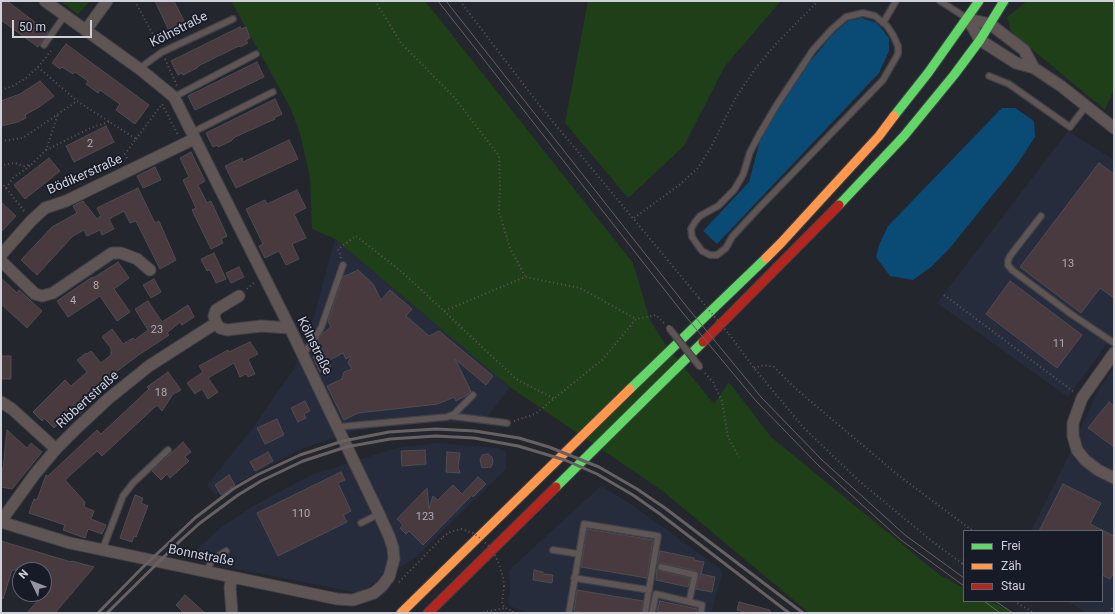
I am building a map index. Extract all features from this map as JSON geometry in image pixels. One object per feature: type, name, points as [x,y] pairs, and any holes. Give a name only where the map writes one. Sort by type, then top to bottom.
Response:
[{"type":"main road","points":[[401,613],[583,434],[782,243],[878,136],[928,73],[968,19],[979,1]]},
{"type":"main road","points":[[428,613],[761,285],[844,200],[904,136],[954,76],[980,40],[1004,1]]},
{"type":"street","name":"Kölnstraße","points":[[45,1],[141,70],[174,97],[262,276],[290,328],[389,536],[393,548],[394,559],[389,577]]},
{"type":"street","points":[[86,30],[107,1]]},
{"type":"street","points":[[968,19],[990,24],[1024,50],[1034,68]]},
{"type":"street","points":[[968,19],[980,40],[1016,63],[1034,68],[1061,86],[1114,128]]},
{"type":"street","name":"Bödikerstraße","points":[[1,255],[31,221],[46,208],[66,201],[132,169],[183,143],[192,136]]},
{"type":"street","points":[[1,262],[35,294],[42,296],[53,293],[112,253],[121,253],[137,259],[150,270]]},
{"type":"street","points":[[239,296],[216,310],[214,316],[216,323],[220,328],[227,330],[261,326],[290,328]]},
{"type":"street","name":"Ribbertstraße","points":[[1,521],[35,474],[76,428],[114,394],[149,366],[216,323]]},
{"type":"street","points":[[1114,353],[1082,398],[1073,423],[1073,436],[1077,450],[1085,460],[1098,470],[1114,478]]},
{"type":"street","points":[[1,402],[12,409],[56,449]]},
{"type":"street","name":"Bonnstraße","points":[[1,521],[70,543],[337,599],[353,600],[364,598],[374,593],[389,577]]},
{"type":"street","points":[[232,577],[230,587],[232,613]]},
{"type":"lane","points":[[883,23],[896,1]]},
{"type":"lane","points":[[940,1],[968,19]]},
{"type":"lane","points":[[863,13],[875,16],[883,23],[893,35],[898,46],[898,54],[883,80],[752,215],[732,237],[726,248],[717,255],[710,255],[702,251],[692,238],[691,229],[700,216],[718,206],[734,190],[743,175],[750,152],[759,135],[776,106],[814,50],[832,29],[846,17],[863,13]]},
{"type":"lane","points":[[44,46],[65,15]]},
{"type":"lane","name":"Kölnstraße","points":[[141,70],[144,65],[162,52],[233,19]]},
{"type":"lane","points":[[174,97],[256,54]]},
{"type":"lane","points":[[989,76],[1009,84],[1070,127],[1086,106]]},
{"type":"lane","points":[[192,136],[273,92]]},
{"type":"lane","points":[[1041,216],[1010,256],[1008,265],[1012,270],[1071,314],[1114,343]]},
{"type":"lane","points":[[302,354],[309,347],[321,328],[343,265]]},
{"type":"lane","points":[[669,328],[700,367]]},
{"type":"lane","points":[[451,416],[474,395]]},
{"type":"lane","points":[[337,427],[451,416],[507,424]]},
{"type":"lane","points":[[103,550],[123,496],[133,484],[168,450]]},
{"type":"lane","points":[[361,523],[379,514]]},
{"type":"lane","points":[[568,613],[584,524],[658,536],[645,613]]},
{"type":"lane","points":[[553,550],[579,554]]},
{"type":"lane","points":[[206,572],[212,560],[226,551]]},
{"type":"lane","points":[[661,567],[695,575],[689,602]]},
{"type":"lane","points":[[574,578],[649,590]]},
{"type":"lane","points":[[652,613],[656,594],[702,605],[701,613]]},
{"type":"path","points":[[375,1],[401,43],[453,96],[499,156],[499,212],[510,248],[525,276]]},
{"type":"path","points":[[460,1],[540,106],[634,218],[728,333],[754,368],[803,426],[859,481],[933,542],[963,564]]},
{"type":"path","points":[[634,218],[678,186],[698,168],[710,149],[735,99],[755,69],[776,44],[818,1]]},
{"type":"path","points":[[1,90],[13,86],[26,78],[38,67],[55,45]]},
{"type":"path","points":[[38,67],[77,101],[136,139]]},
{"type":"path","points":[[1,141],[22,138],[77,101]]},
{"type":"path","points":[[132,169],[125,154],[162,104],[183,143]]},
{"type":"path","points":[[46,150],[58,114]]},
{"type":"path","points":[[6,188],[13,178],[32,164],[46,150],[93,127],[109,122]]},
{"type":"path","points":[[1,163],[3,165],[15,163],[24,166],[32,164]]},
{"type":"path","points":[[1,182],[31,221]]},
{"type":"path","points":[[343,265],[338,249],[356,236],[402,272],[516,379],[555,399]]},
{"type":"path","points":[[239,296],[262,276]]},
{"type":"path","points":[[444,311],[525,276],[580,288],[636,319]]},
{"type":"path","points":[[944,295],[1082,398]]},
{"type":"path","points":[[507,424],[535,414],[555,399],[602,360],[636,319],[656,314],[669,328]]},
{"type":"path","points":[[754,368],[764,365],[774,367],[796,389],[898,475],[971,530]]},
{"type":"path","points":[[700,367],[713,382],[722,401],[728,437],[739,457]]},
{"type":"path","points":[[406,574],[443,537],[450,532],[461,529],[473,533],[490,548],[498,561],[504,586],[502,604],[505,608]]},
{"type":"path","points":[[1016,602],[1034,613]]},
{"type":"path","points":[[1110,613],[1114,605]]},
{"type":"path","points":[[479,613],[505,608],[513,611],[512,613]]},
{"type":"shaded area","points":[[1068,131],[1114,160],[1114,334],[1068,397],[937,303]]},
{"type":"shaded area","points":[[335,239],[510,387],[483,423],[416,422],[354,431],[298,450],[215,495],[207,485],[252,429],[295,367],[314,317]]},
{"type":"shaded area","points":[[1114,368],[1114,613],[1087,613],[1069,602],[1103,602],[1103,530],[1032,530],[1067,459],[1096,394]]},
{"type":"shaded area","points":[[437,443],[498,448],[506,452],[506,469],[415,558],[358,593],[187,559],[219,529],[255,505],[311,475],[397,448]]},
{"type":"shaded area","points":[[601,486],[626,501],[666,529],[721,570],[722,574],[711,613],[530,613],[509,606],[509,570]]},
{"type":"green space","points":[[60,1],[90,1],[78,14]]},
{"type":"green space","points":[[231,1],[425,1],[633,263],[650,320],[665,344],[714,404],[729,382],[771,437],[941,576],[963,587],[963,602],[992,602],[1014,613],[809,613],[664,492],[510,387],[335,239],[312,229],[310,178],[300,133],[290,107]]},
{"type":"green space","points":[[588,1],[781,1],[725,66],[684,146],[628,198],[565,123]]},
{"type":"green space","points":[[1027,1],[1114,1],[1114,89],[1105,110],[1011,31],[1007,17]]},
{"type":"water","points":[[862,18],[877,23],[889,38],[889,51],[879,73],[717,244],[703,231],[749,182],[761,137],[777,111],[809,63],[832,35],[848,21]]},
{"type":"water","points":[[1002,108],[1015,108],[1034,121],[1035,137],[1016,166],[949,249],[931,267],[913,280],[890,276],[876,257],[879,245],[888,226]]},
{"type":"building","points":[[1,1],[7,1],[48,32],[38,47],[1,20]]},
{"type":"building","points":[[155,1],[174,1],[185,23],[169,31]]},
{"type":"building","points":[[240,27],[241,29],[246,27],[250,38],[246,40],[248,43],[200,65],[183,75],[182,73],[178,75],[171,61]]},
{"type":"building","points":[[66,44],[149,105],[135,124],[116,110],[120,104],[100,90],[98,93],[86,84],[88,81],[75,72],[73,74],[62,67],[60,69],[52,63]]},
{"type":"building","points":[[257,62],[264,77],[195,110],[188,96]]},
{"type":"building","points":[[40,81],[54,96],[25,115],[26,118],[18,122],[1,126],[1,101],[20,94]]},
{"type":"building","points":[[275,99],[282,114],[274,118],[275,119],[235,137],[231,141],[218,147],[217,145],[213,147],[206,133]]},
{"type":"building","points":[[106,126],[114,142],[74,162],[66,146]]},
{"type":"building","points":[[289,140],[298,159],[236,188],[225,166],[242,158],[243,162]]},
{"type":"building","points":[[191,152],[205,181],[198,185],[207,203],[211,201],[227,236],[221,239],[223,243],[211,249],[192,210],[196,208],[183,180],[189,177],[180,158]]},
{"type":"building","points":[[49,158],[60,171],[25,199],[14,185]]},
{"type":"building","points":[[1099,163],[1114,174],[1114,298],[1100,288],[1081,313],[1020,267]]},
{"type":"building","points":[[155,167],[161,180],[143,188],[137,176]]},
{"type":"building","points":[[138,188],[155,223],[159,221],[176,260],[160,269],[136,221],[130,223],[124,211],[109,219],[114,229],[102,235],[100,230],[87,236],[84,230],[73,236],[37,275],[21,260],[52,227],[77,213],[73,206],[83,201],[97,219],[101,216],[97,208]]},
{"type":"building","points":[[297,190],[306,208],[294,214],[306,238],[292,244],[299,259],[286,265],[279,251],[265,258],[259,246],[263,244],[246,209],[265,200],[267,204]]},
{"type":"building","points":[[1,202],[16,216],[1,232]]},
{"type":"building","points":[[214,253],[226,279],[216,283],[210,270],[207,271],[201,259]]},
{"type":"building","points":[[118,262],[129,278],[114,289],[130,312],[117,321],[100,296],[68,317],[57,301]]},
{"type":"building","points":[[239,267],[244,277],[231,283],[226,273]]},
{"type":"building","points":[[358,270],[373,284],[381,300],[390,290],[412,309],[406,316],[429,336],[439,331],[493,376],[486,385],[455,359],[471,391],[467,395],[456,401],[454,397],[438,404],[358,413],[344,420],[327,386],[342,379],[344,372],[352,369],[348,363],[351,356],[346,359],[343,353],[328,361],[331,366],[320,372],[313,357],[323,352],[318,341],[321,335],[331,327],[328,321],[343,277]]},
{"type":"building","points":[[1,278],[17,293],[19,290],[42,311],[27,328],[1,304]]},
{"type":"building","points":[[154,279],[161,292],[151,298],[143,285]]},
{"type":"building","points":[[1010,281],[1082,335],[1057,368],[986,314]]},
{"type":"building","points":[[148,301],[162,322],[188,305],[194,317],[182,325],[180,322],[167,333],[169,335],[137,356],[79,402],[85,409],[76,417],[71,411],[54,428],[44,418],[42,421],[33,412],[65,380],[71,386],[87,372],[77,360],[91,351],[101,363],[111,355],[111,348],[102,337],[112,329],[123,344],[133,338],[135,340],[148,330],[135,309]]},
{"type":"building","points":[[250,342],[258,354],[248,359],[255,374],[248,377],[246,374],[240,377],[234,363],[208,378],[218,392],[208,399],[202,389],[195,394],[187,383],[203,372],[199,366],[228,350],[229,352]]},
{"type":"building","points":[[1,356],[11,356],[11,379],[1,379]]},
{"type":"building","points":[[168,372],[181,390],[173,394],[162,411],[157,405],[102,456],[97,451],[65,480],[85,502],[84,507],[94,511],[91,519],[106,525],[102,534],[88,529],[85,538],[63,530],[65,525],[29,513],[34,499],[37,500],[46,475],[48,476],[97,430],[101,434],[149,389],[147,387]]},
{"type":"building","points":[[305,401],[310,411],[304,414],[306,418],[298,422],[291,408]]},
{"type":"building","points":[[1109,402],[1114,406],[1114,447],[1088,428]]},
{"type":"building","points":[[277,419],[284,435],[265,444],[257,428]]},
{"type":"building","points":[[7,430],[27,448],[31,443],[42,452],[12,489],[1,487],[1,469],[3,469]]},
{"type":"building","points":[[183,442],[191,452],[185,457],[189,461],[170,478],[167,474],[161,480],[152,471]]},
{"type":"building","points":[[425,450],[426,464],[402,466],[401,451]]},
{"type":"building","points":[[268,452],[273,461],[255,471],[250,462]]},
{"type":"building","points":[[447,452],[460,453],[458,467],[460,473],[446,472]]},
{"type":"building","points":[[488,454],[492,457],[493,462],[491,467],[482,468],[480,460],[482,455]]},
{"type":"building","points":[[341,472],[345,480],[338,483],[351,511],[343,515],[347,522],[278,556],[257,513]]},
{"type":"building","points":[[229,475],[235,485],[221,495],[215,485]]},
{"type":"building","points":[[478,477],[486,484],[473,497],[472,495],[423,545],[409,531],[406,534],[400,528],[403,525],[397,519],[427,488],[429,509],[433,496],[438,500],[453,485],[462,494]]},
{"type":"building","points":[[1063,484],[1101,503],[1090,524],[1102,530],[1040,530]]},
{"type":"building","points":[[135,495],[143,498],[141,503],[148,506],[136,537],[134,536],[132,542],[120,538]]},
{"type":"building","points":[[587,529],[653,540],[647,578],[581,567]]},
{"type":"building","points":[[1103,530],[1114,536],[1114,572],[1110,579],[1103,576]]},
{"type":"building","points":[[1,541],[71,562],[94,567],[55,613],[27,613],[36,602],[52,602],[52,562],[12,562],[12,570],[3,599],[1,598]]},
{"type":"building","points":[[660,551],[694,558],[694,560],[704,562],[701,574],[715,577],[712,592],[696,589],[699,576],[696,571],[662,563],[657,565]]},
{"type":"building","points":[[657,568],[660,571],[690,578],[688,587],[656,580]]},
{"type":"building","points":[[534,570],[543,572],[543,574],[553,575],[552,583],[533,580]]},
{"type":"building","points":[[577,590],[643,601],[641,613],[586,613],[574,611]]},
{"type":"building","points":[[185,595],[205,613],[184,613],[176,605]]},
{"type":"building","points":[[660,601],[697,609],[697,613],[667,613],[657,611]]},
{"type":"building","points":[[739,602],[770,610],[770,613],[748,613],[737,610]]},
{"type":"tram line","points":[[438,1],[682,312],[756,401],[818,465],[901,540],[963,585]]},
{"type":"tram line","points":[[446,1],[687,307],[761,397],[822,460],[905,535],[963,577]]},
{"type":"tram line","points":[[985,602],[1000,613]]},
{"type":"tram line","points":[[996,602],[1013,613]]},
{"type":"railway","points":[[98,613],[142,568],[195,518],[233,489],[257,475],[300,455],[343,441],[389,432],[436,429],[475,431],[519,438],[549,447],[599,467],[637,489],[665,508],[803,613]]},
{"type":"railway","points":[[107,613],[200,523],[238,495],[261,481],[303,461],[346,447],[390,439],[436,436],[474,438],[518,446],[565,460],[597,474],[633,495],[660,514],[789,613]]},
{"type":"traffic: fast","points":[[894,116],[928,73],[979,1]]},
{"type":"traffic: fast","points":[[839,205],[904,136],[954,75],[980,40],[1004,1]]},
{"type":"traffic: fast","points":[[630,389],[766,258]]},
{"type":"traffic: fast","points":[[556,487],[703,342]]},
{"type":"traffic: slow","points":[[766,258],[879,136],[894,116]]},
{"type":"traffic: slow","points":[[401,613],[630,389]]},
{"type":"traffic: jam","points":[[703,342],[839,205]]},
{"type":"traffic: jam","points":[[428,613],[556,487]]}]
